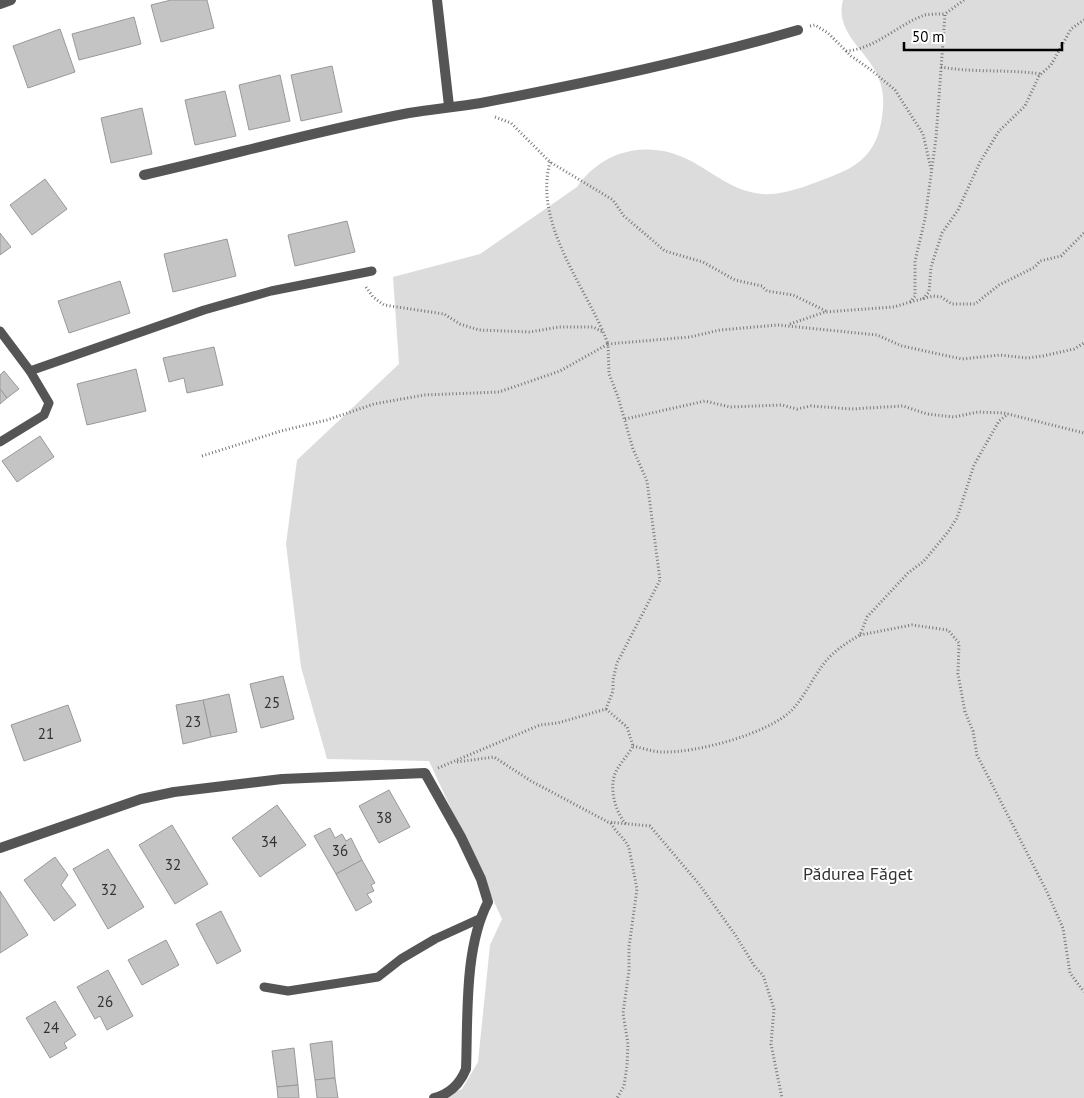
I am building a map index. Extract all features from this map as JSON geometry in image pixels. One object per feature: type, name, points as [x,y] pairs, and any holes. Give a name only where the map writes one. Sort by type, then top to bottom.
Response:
[{"type":"street","points":[[0,4],[11,0]]},
{"type":"street","points":[[437,0],[449,106]]},
{"type":"street","points":[[144,174],[208,160],[288,138],[449,106],[478,104],[574,84],[748,45],[798,30]]},
{"type":"street","points":[[0,848],[141,799],[174,792],[282,779],[425,772],[461,837],[486,892],[488,902],[479,920],[471,972],[466,1069],[460,1083],[450,1091],[434,1098]]},
{"type":"lane","points":[[30,371],[204,310],[271,291],[372,271]]},
{"type":"lane","points":[[0,331],[30,371],[47,396],[49,403],[44,415],[0,442]]},
{"type":"lane","points":[[264,987],[288,991],[378,977],[401,959],[427,944],[479,920]]},
{"type":"path","points":[[846,51],[863,48],[880,38],[890,36],[926,15],[944,14],[964,0]]},
{"type":"path","points":[[910,302],[915,296],[916,261],[932,171],[944,14]]},
{"type":"path","points":[[922,299],[928,292],[931,266],[942,233],[958,210],[972,177],[999,131],[1025,106],[1041,74],[1051,65],[1071,29],[1084,20]]},
{"type":"path","points":[[798,30],[815,25],[828,33],[846,51],[895,90],[923,134],[932,171]]},
{"type":"path","points":[[941,67],[972,71],[1015,70],[1041,74]]},
{"type":"path","points":[[488,114],[511,123],[550,162],[613,200],[624,216],[665,251],[703,262],[736,280],[762,286],[767,291],[793,295],[828,312]]},
{"type":"path","points":[[550,162],[546,196],[553,223],[608,344],[609,374],[634,449],[647,481],[647,490],[652,507],[653,532],[658,552],[660,580],[617,663],[613,680],[613,691],[606,708]]},
{"type":"path","points":[[787,325],[828,312],[873,310],[922,299],[941,297],[952,304],[975,304],[999,285],[1035,267],[1040,261],[1061,256],[1084,233]]},
{"type":"path","points":[[359,273],[361,280],[373,297],[384,305],[444,314],[460,324],[479,330],[530,332],[559,327],[594,327],[603,332]]},
{"type":"path","points":[[202,456],[327,420],[374,404],[424,395],[499,392],[560,371],[608,344],[690,337],[739,328],[787,325],[877,335],[902,346],[962,359],[1000,355],[1028,358],[1074,349],[1084,344]]},
{"type":"path","points":[[625,419],[705,401],[730,406],[782,405],[797,409],[811,406],[851,409],[903,406],[927,414],[954,417],[978,412],[1008,414],[1084,433]]},
{"type":"path","points":[[860,635],[867,617],[908,573],[924,560],[948,532],[957,518],[974,465],[999,421],[1008,414]]},
{"type":"path","points":[[633,746],[661,752],[680,751],[741,736],[770,725],[791,711],[823,665],[842,646],[860,635],[912,625],[948,630],[959,643],[958,674],[965,712],[973,731],[977,755],[1047,892],[1063,928],[1070,973],[1084,992]]},
{"type":"path","points":[[606,708],[627,727],[633,746],[614,776],[613,799],[622,820],[627,825]]},
{"type":"path","points":[[425,772],[452,763],[484,747],[540,726],[558,723],[606,708]]},
{"type":"path","points":[[452,763],[494,757],[531,781],[611,823],[650,826],[699,884],[736,936],[755,967],[763,975],[774,1009],[771,1044],[782,1098]]},
{"type":"path","points":[[611,823],[616,833],[626,841],[629,848],[637,889],[623,1013],[628,1044],[627,1066],[624,1086],[617,1098]]},
{"type":"green space","name":"Pădurea Făget","points":[[843,0],[1084,0],[1084,1098],[436,1098],[462,1089],[478,1062],[490,945],[502,919],[429,761],[327,759],[301,667],[286,544],[297,460],[399,364],[393,277],[480,254],[577,187],[588,174],[614,156],[628,152],[660,150],[691,161],[733,186],[762,194],[780,193],[809,185],[845,171],[862,160],[873,146],[880,128],[883,112],[883,93],[874,69],[843,23]]},
{"type":"building","points":[[171,0],[207,0],[214,28],[161,42],[151,5]]},
{"type":"building","points":[[134,17],[141,44],[79,60],[72,34]]},
{"type":"building","points":[[60,29],[75,72],[28,88],[13,46]]},
{"type":"building","points":[[332,66],[342,112],[301,121],[291,75]]},
{"type":"building","points":[[280,75],[290,121],[249,130],[239,85]]},
{"type":"building","points":[[225,91],[236,136],[195,145],[185,100]]},
{"type":"building","points":[[142,108],[152,154],[111,163],[101,118]]},
{"type":"building","points":[[45,179],[67,209],[32,235],[10,205]]},
{"type":"building","points":[[347,221],[355,252],[295,266],[288,235]]},
{"type":"building","points":[[0,233],[11,247],[0,255]]},
{"type":"building","points":[[227,239],[236,276],[173,292],[164,254]]},
{"type":"building","points":[[120,281],[130,313],[69,333],[58,301]]},
{"type":"building","points":[[214,347],[223,385],[187,393],[184,378],[169,382],[163,358]]},
{"type":"building","points":[[136,369],[146,411],[87,425],[77,384]]},
{"type":"building","points":[[4,371],[19,389],[7,398],[0,389],[0,375]]},
{"type":"building","points":[[0,389],[7,398],[0,404]]},
{"type":"building","points":[[40,436],[54,457],[17,482],[2,461]]},
{"type":"building","points":[[283,676],[294,719],[261,728],[250,684]]},
{"type":"building","points":[[229,694],[237,732],[211,737],[203,700]]},
{"type":"building","points":[[203,700],[211,737],[183,744],[176,705]]},
{"type":"building","points":[[68,705],[81,741],[24,761],[11,725]]},
{"type":"building","points":[[389,790],[410,827],[379,843],[359,806]]},
{"type":"building","points":[[277,805],[306,845],[260,877],[232,838]]},
{"type":"building","points":[[172,825],[208,884],[175,904],[139,845]]},
{"type":"building","points":[[330,828],[335,838],[342,834],[346,841],[351,838],[362,860],[336,874],[314,836]]},
{"type":"building","points":[[108,849],[144,907],[108,929],[73,869]]},
{"type":"building","points":[[55,857],[68,875],[61,885],[76,905],[54,921],[24,880]]},
{"type":"building","points":[[362,860],[375,883],[371,885],[374,891],[367,894],[372,902],[356,911],[336,874]]},
{"type":"building","points":[[0,891],[28,935],[0,953]]},
{"type":"building","points":[[221,911],[241,951],[217,964],[196,924]]},
{"type":"building","points":[[166,940],[179,965],[142,985],[128,960]]},
{"type":"building","points":[[108,970],[133,1016],[107,1030],[100,1016],[95,1019],[77,987]]},
{"type":"building","points":[[55,1001],[76,1035],[64,1043],[67,1048],[50,1058],[26,1018]]},
{"type":"building","points":[[332,1041],[335,1078],[315,1080],[310,1044]]},
{"type":"building","points":[[294,1048],[298,1085],[277,1087],[272,1051]]},
{"type":"building","points":[[335,1078],[338,1098],[317,1098],[315,1080]]},
{"type":"building","points":[[298,1085],[299,1098],[278,1098],[277,1087]]}]
